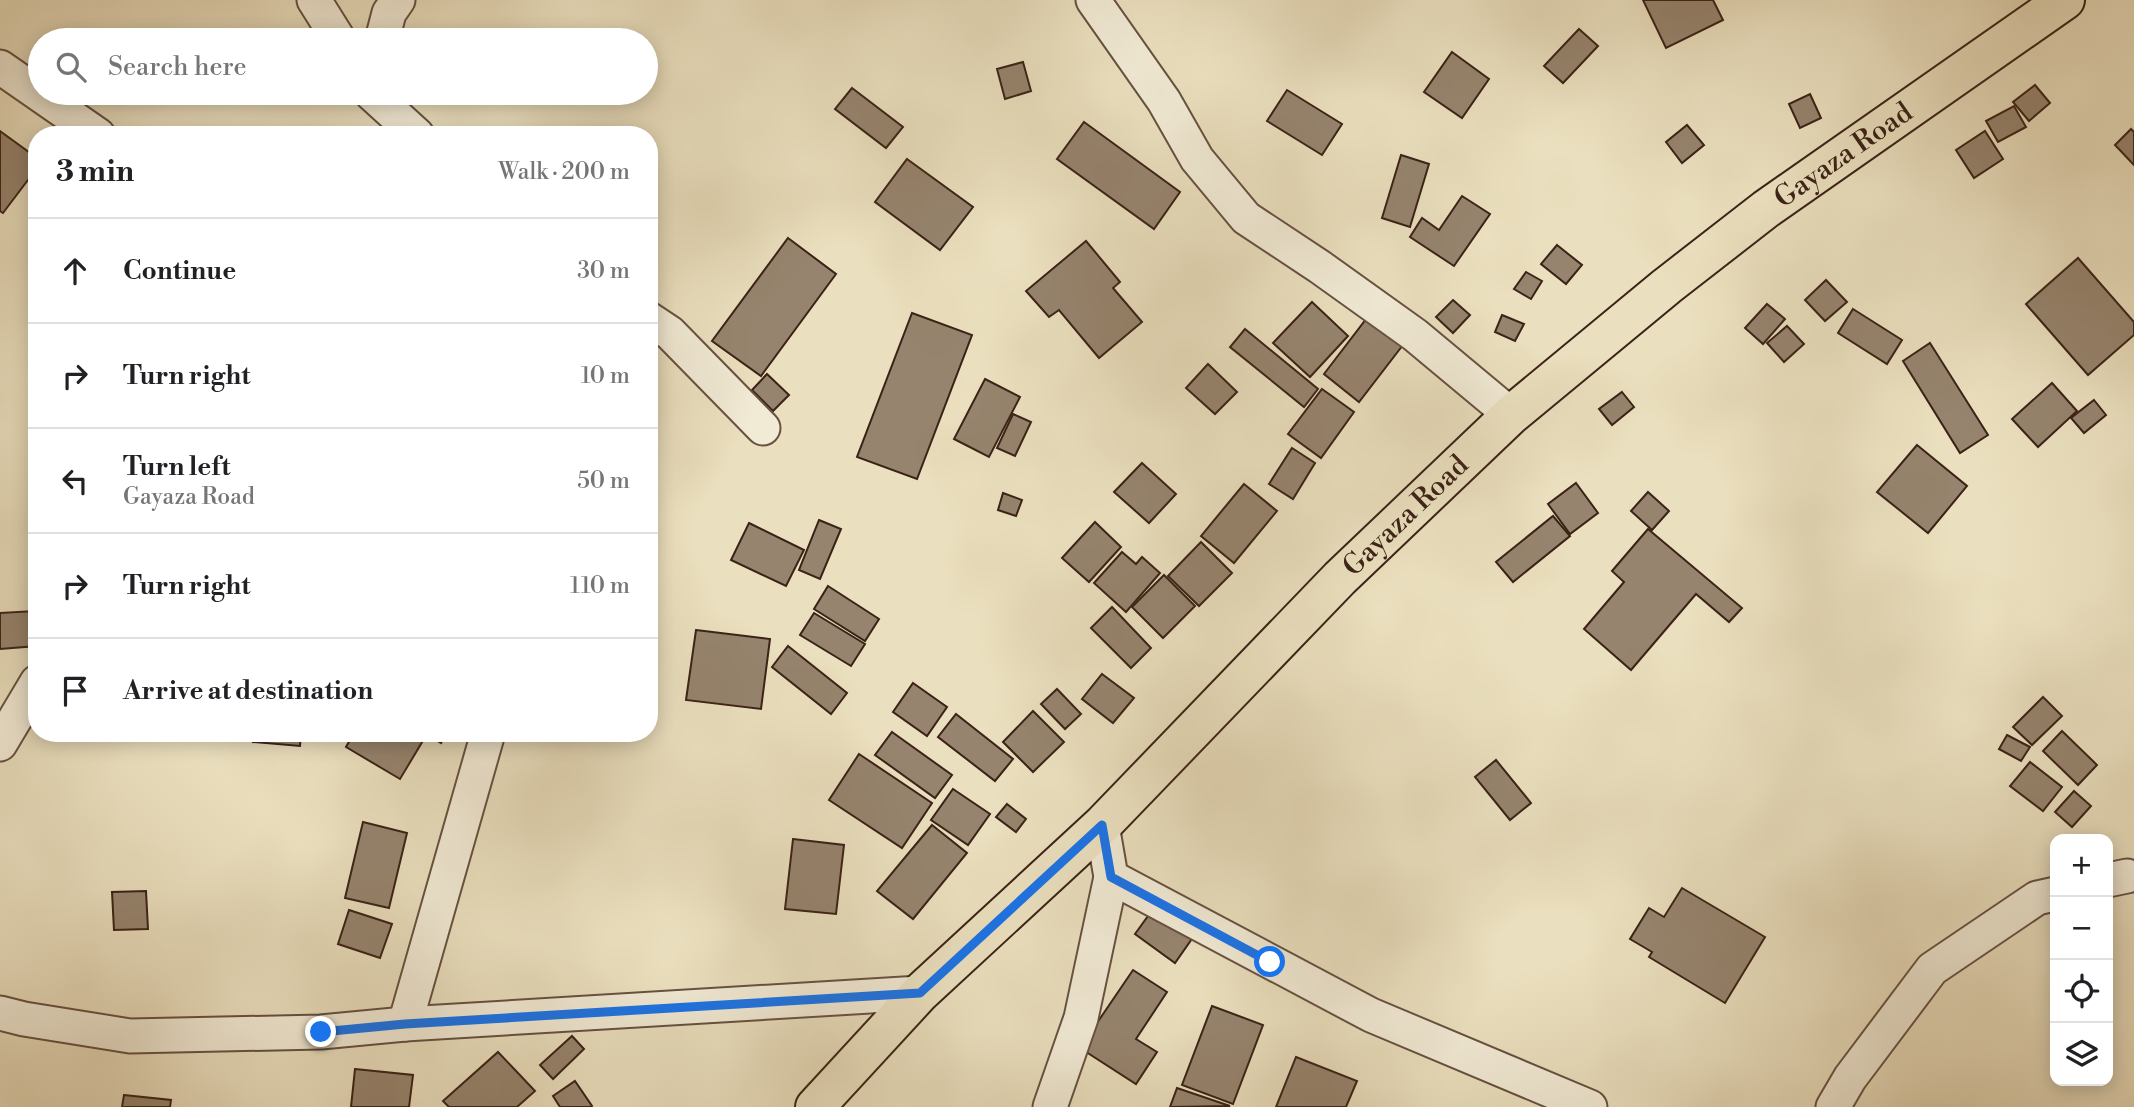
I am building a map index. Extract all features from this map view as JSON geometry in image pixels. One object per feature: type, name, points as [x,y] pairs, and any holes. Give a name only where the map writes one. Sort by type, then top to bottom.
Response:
[{"type":"main road","name":"Gayaza Road","points":[[815,1107],[920,993],[1102,825],[1340,578],[1511,415],[1667,286],[1766,209],[2065,0]]},
{"type":"street","points":[[314,0],[332,28]]},
{"type":"street","points":[[385,28],[389,13],[398,0]]},
{"type":"street","points":[[1093,0],[1164,101],[1197,159],[1246,218],[1415,335],[1511,415]]},
{"type":"street","points":[[0,67],[28,86]]},
{"type":"street","points":[[55,105],[85,126]]},
{"type":"street","points":[[384,105],[407,126]]},
{"type":"street","points":[[658,325],[670,333],[763,428]]},
{"type":"street","points":[[0,744],[28,697]]},
{"type":"street","points":[[405,1024],[485,742]]},
{"type":"street","points":[[1050,1107],[1081,1018],[1111,877],[1102,825]]},
{"type":"street","points":[[1111,877],[1371,1015],[1590,1107]]},
{"type":"street","points":[[1833,1107],[1850,1078],[1932,969],[2037,898],[2050,895]]},
{"type":"street","points":[[0,1013],[130,1036],[321,1032],[405,1024],[920,993]]},
{"type":"building","points":[[1643,0],[1713,0],[1723,20],[1666,48]]},
{"type":"building","points":[[1579,29],[1598,46],[1563,83],[1544,66]]},
{"type":"building","points":[[1452,52],[1489,79],[1462,118],[1424,92]]},
{"type":"building","points":[[1023,62],[1031,91],[1005,99],[997,69]]},
{"type":"building","points":[[2035,85],[2050,103],[2029,121],[2013,102]]},
{"type":"building","points":[[852,88],[903,127],[886,148],[835,109]]},
{"type":"building","points":[[1287,90],[1342,124],[1322,155],[1267,121]]},
{"type":"building","points":[[1810,94],[1821,118],[1800,128],[1789,104]]},
{"type":"building","points":[[2014,106],[2026,127],[1998,142],[1986,121]]},
{"type":"building","points":[[1084,122],[1180,192],[1154,229],[1057,159]]},
{"type":"building","points":[[1687,125],[1704,145],[1682,163],[1666,142]]},
{"type":"building","points":[[2131,129],[2134,132],[2134,165],[2115,145]]},
{"type":"building","points":[[0,131],[28,151],[28,180],[3,213],[0,211]]},
{"type":"building","points":[[1985,131],[2003,159],[1974,178],[1956,150]]},
{"type":"building","points":[[1401,155],[1429,164],[1410,227],[1382,218]]},
{"type":"building","points":[[907,159],[973,207],[940,250],[875,202]]},
{"type":"building","points":[[1462,196],[1490,214],[1454,266],[1410,237],[1422,218],[1439,230]]},
{"type":"building","points":[[788,238],[836,274],[761,376],[712,341]]},
{"type":"building","points":[[1086,241],[1120,282],[1113,288],[1142,322],[1099,358],[1059,310],[1049,317],[1026,291]]},
{"type":"building","points":[[1557,245],[1582,265],[1566,284],[1541,264]]},
{"type":"building","points":[[2078,258],[2134,322],[2134,335],[2088,375],[2026,304]]},
{"type":"building","points":[[1526,272],[1542,281],[1531,299],[1514,289]]},
{"type":"building","points":[[1826,280],[1847,302],[1825,321],[1805,300]]},
{"type":"building","points":[[1453,300],[1470,315],[1453,333],[1436,317]]},
{"type":"building","points":[[1312,302],[1348,336],[1310,377],[1273,343]]},
{"type":"building","points":[[1767,304],[1785,319],[1763,344],[1745,328]]},
{"type":"building","points":[[1853,309],[1902,340],[1887,364],[1838,333]]},
{"type":"building","points":[[912,313],[972,335],[917,479],[857,457]]},
{"type":"building","points":[[1370,314],[1406,341],[1359,402],[1324,374]]},
{"type":"building","points":[[1502,315],[1524,324],[1515,341],[1495,332]]},
{"type":"building","points":[[1787,326],[1804,344],[1784,362],[1767,343]]},
{"type":"building","points":[[1245,329],[1318,389],[1304,407],[1230,347]]},
{"type":"building","points":[[1930,343],[1988,435],[1960,453],[1903,361]]},
{"type":"building","points":[[1208,364],[1237,392],[1215,414],[1186,388]]},
{"type":"building","points":[[767,374],[789,395],[773,411],[752,390]]},
{"type":"building","points":[[985,379],[1020,397],[989,457],[954,439]]},
{"type":"building","points":[[2052,383],[2077,411],[2038,447],[2012,419]]},
{"type":"building","points":[[1322,389],[1354,412],[1321,458],[1288,434]]},
{"type":"building","points":[[1622,392],[1634,407],[1612,425],[1599,409]]},
{"type":"building","points":[[2094,400],[2106,415],[2084,433],[2071,418]]},
{"type":"building","points":[[1013,414],[1031,422],[1015,456],[997,448]]},
{"type":"building","points":[[1917,445],[1967,486],[1928,533],[1877,492]]},
{"type":"building","points":[[1292,448],[1315,463],[1293,499],[1269,484]]},
{"type":"building","points":[[1142,463],[1176,494],[1149,523],[1114,492]]},
{"type":"building","points":[[1576,483],[1598,513],[1570,534],[1548,504]]},
{"type":"building","points":[[1244,484],[1277,511],[1234,563],[1201,536]]},
{"type":"building","points":[[1648,492],[1669,511],[1652,530],[1631,511]]},
{"type":"building","points":[[1003,493],[1022,500],[1016,516],[998,510]]},
{"type":"building","points":[[1553,516],[1570,536],[1513,582],[1496,562]]},
{"type":"building","points":[[819,520],[841,529],[820,579],[799,570]]},
{"type":"building","points":[[1095,522],[1121,547],[1089,582],[1062,558]]},
{"type":"building","points":[[749,523],[804,550],[786,586],[731,560]]},
{"type":"building","points":[[1648,529],[1742,608],[1729,622],[1696,594],[1631,670],[1584,629],[1624,582],[1612,571]]},
{"type":"building","points":[[1201,542],[1232,573],[1199,606],[1168,576]]},
{"type":"building","points":[[1122,552],[1136,564],[1142,557],[1160,573],[1126,612],[1094,583]]},
{"type":"building","points":[[1164,575],[1195,606],[1163,638],[1132,607]]},
{"type":"building","points":[[828,586],[879,619],[865,641],[814,609]]},
{"type":"building","points":[[1112,607],[1151,648],[1131,668],[1091,628]]},
{"type":"building","points":[[28,611],[28,647],[0,649],[0,613]]},
{"type":"building","points":[[814,613],[865,644],[851,666],[800,635]]},
{"type":"building","points":[[696,630],[770,639],[761,709],[686,700]]},
{"type":"building","points":[[788,646],[847,693],[831,714],[772,667]]},
{"type":"building","points":[[1102,674],[1134,698],[1113,723],[1082,699]]},
{"type":"building","points":[[913,683],[947,707],[927,736],[893,712]]},
{"type":"building","points":[[1057,689],[1081,714],[1065,729],[1041,704]]},
{"type":"building","points":[[2043,697],[2062,716],[2032,745],[2013,727]]},
{"type":"building","points":[[1033,711],[1064,742],[1033,772],[1003,742]]},
{"type":"building","points":[[956,714],[1013,759],[995,781],[938,737]]},
{"type":"building","points":[[2062,731],[2097,765],[2078,785],[2043,751]]},
{"type":"building","points":[[892,732],[952,775],[935,798],[875,755]]},
{"type":"building","points":[[2007,735],[2030,747],[2021,761],[1999,749]]},
{"type":"building","points":[[253,742],[300,742],[300,746]]},
{"type":"building","points":[[349,742],[422,742],[400,779],[346,747]]},
{"type":"building","points":[[859,754],[932,803],[902,848],[829,800]]},
{"type":"building","points":[[1496,760],[1531,803],[1510,820],[1475,777]]},
{"type":"building","points":[[2030,762],[2062,787],[2043,811],[2010,786]]},
{"type":"building","points":[[953,789],[990,814],[968,845],[931,820]]},
{"type":"building","points":[[2074,791],[2091,806],[2072,827],[2055,812]]},
{"type":"building","points":[[1007,804],[1026,819],[1016,832],[996,817]]},
{"type":"building","points":[[363,822],[407,833],[389,908],[345,898]]},
{"type":"building","points":[[932,825],[967,853],[913,919],[877,891]]},
{"type":"building","points":[[793,839],[844,845],[836,914],[785,909]]},
{"type":"building","points":[[1682,888],[1765,937],[1725,1003],[1649,957],[1652,952],[1630,939],[1649,908],[1664,917]]},
{"type":"building","points":[[146,891],[148,929],[114,930],[112,892]]},
{"type":"building","points":[[1156,905],[1196,933],[1175,963],[1135,934]]},
{"type":"building","points":[[349,910],[392,924],[380,958],[338,944]]},
{"type":"building","points":[[1133,970],[1167,992],[1136,1039],[1157,1052],[1136,1084],[1080,1048]]},
{"type":"building","points":[[1212,1006],[1263,1025],[1233,1104],[1182,1085]]},
{"type":"building","points":[[572,1036],[584,1049],[553,1079],[540,1065]]},
{"type":"building","points":[[498,1052],[535,1091],[517,1107],[449,1107],[443,1101]]},
{"type":"building","points":[[1296,1057],[1357,1081],[1346,1107],[1276,1107]]},
{"type":"building","points":[[355,1069],[413,1075],[409,1107],[351,1107]]},
{"type":"building","points":[[575,1081],[591,1107],[560,1107],[553,1096]]},
{"type":"building","points":[[1177,1088],[1230,1106],[1170,1107]]},
{"type":"building","points":[[124,1095],[171,1100],[170,1107],[122,1107]]},
{"type":"route","points":[[321,1032],[405,1024],[920,993],[1102,825],[1111,877],[1270,962]]}]
